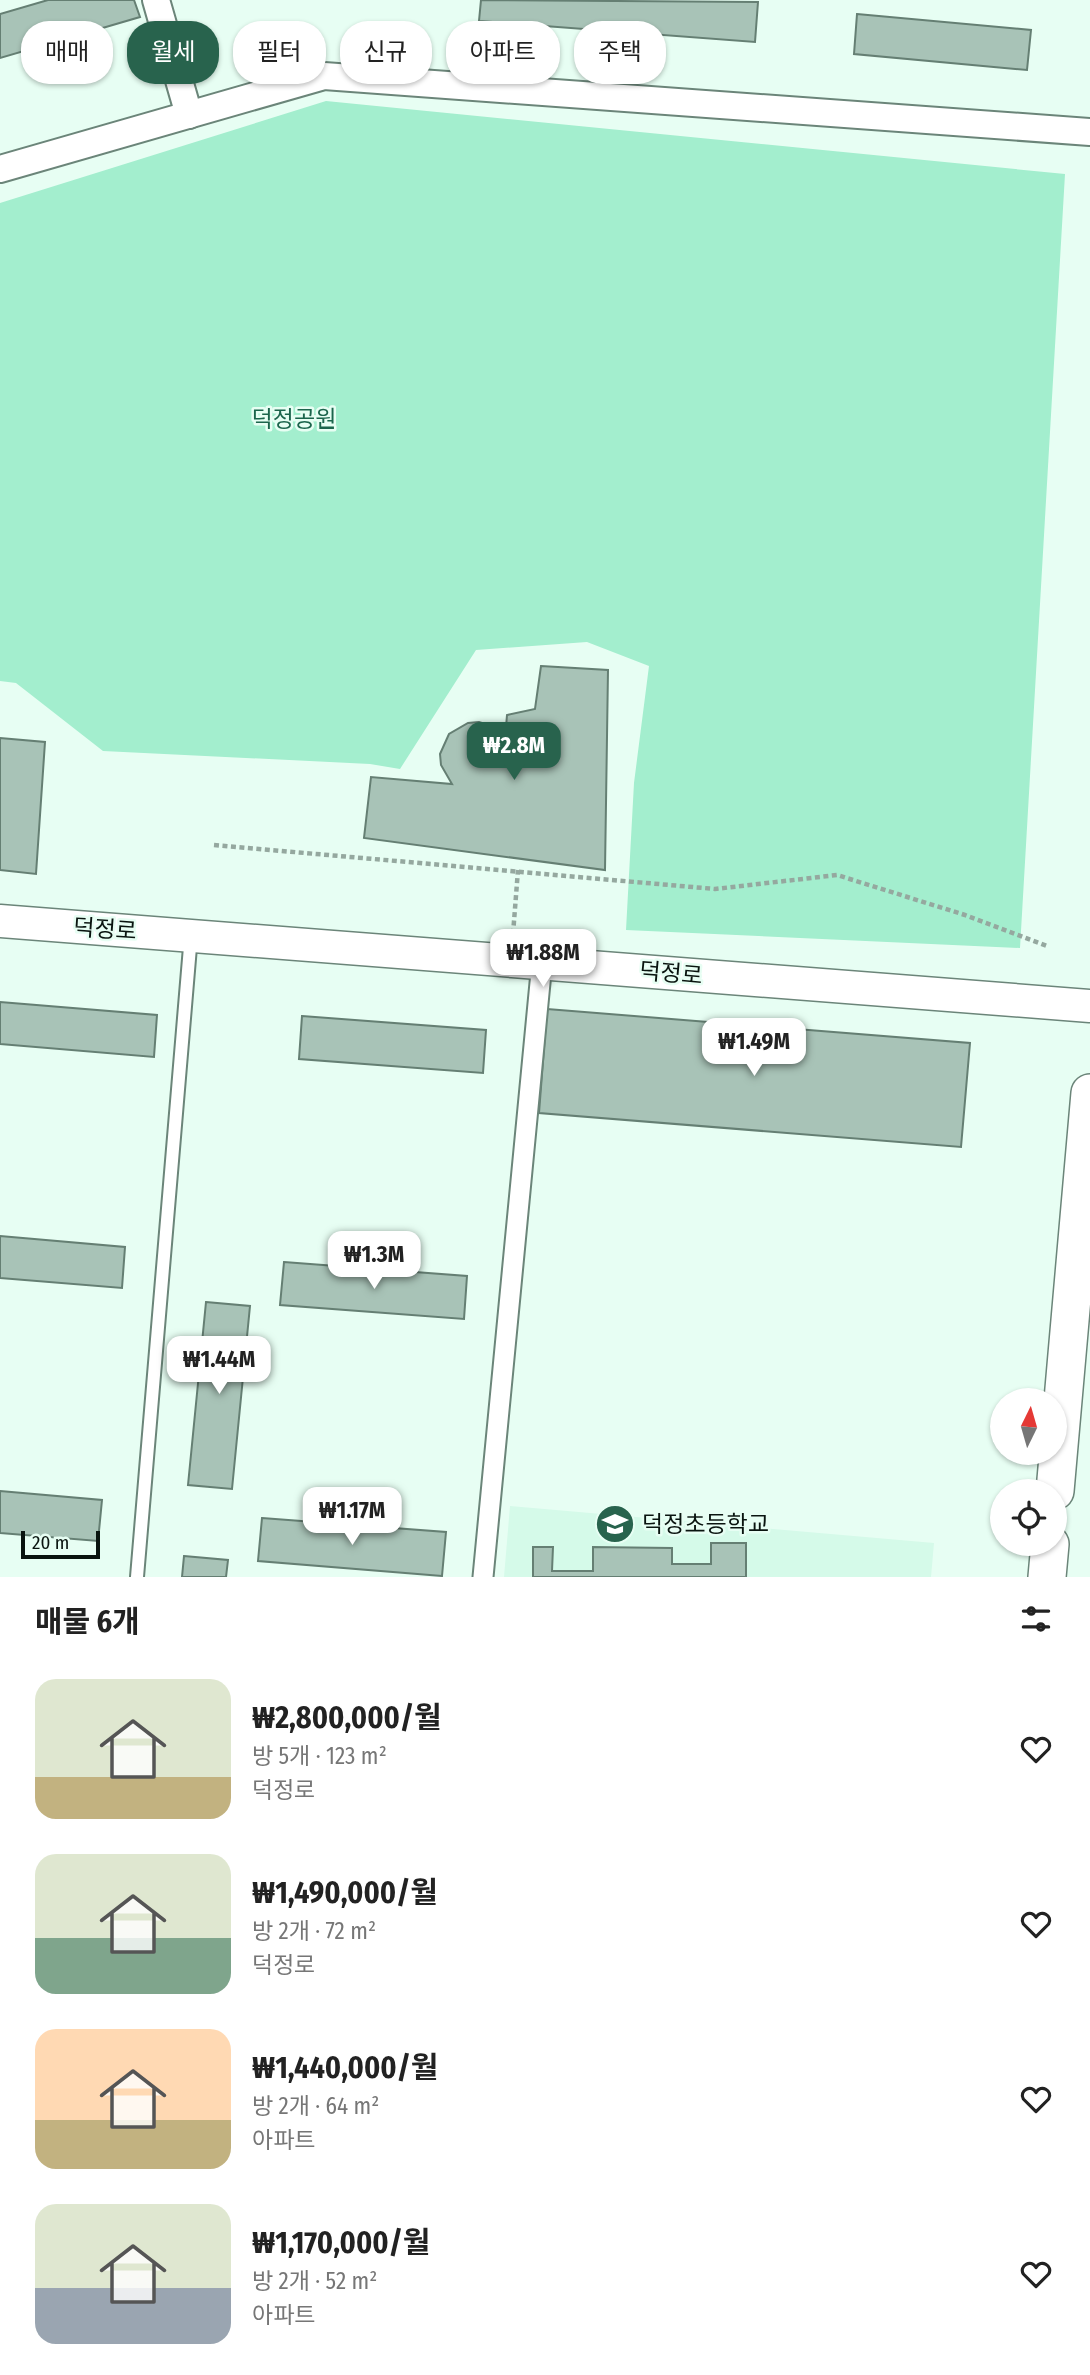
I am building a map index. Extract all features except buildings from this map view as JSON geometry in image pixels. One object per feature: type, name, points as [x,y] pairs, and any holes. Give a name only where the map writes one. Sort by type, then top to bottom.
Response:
[{"type":"main road","points":[[1056,1479],[1090,1093]]},
{"type":"main road","points":[[1047,1577],[1049,1556]]},
{"type":"street","points":[[156,0],[189,115]]},
{"type":"street","points":[[0,169],[324,76],[1090,132]]},
{"type":"street","name":"덕정로","points":[[0,920],[1090,1006]]},
{"type":"street","points":[[483,1577],[526,961]]},
{"type":"lane","points":[[137,1577],[191,935]]},
{"type":"path","points":[[214,845],[715,889],[836,875],[965,915],[1047,946]]},
{"type":"path","points":[[518,870],[526,961]]},
{"type":"shaded area","name":"덕정초등학교","points":[[510,1506],[934,1543],[931,1577],[504,1577]]},
{"type":"green space","name":"덕정공원","points":[[326,101],[1065,174],[1020,948],[626,930],[634,783],[649,666],[587,642],[476,650],[400,769],[370,764],[103,751],[16,683],[0,681],[0,203]]},
{"type":"place","name":"덕정초등학교","points":[[615,1524]]}]
